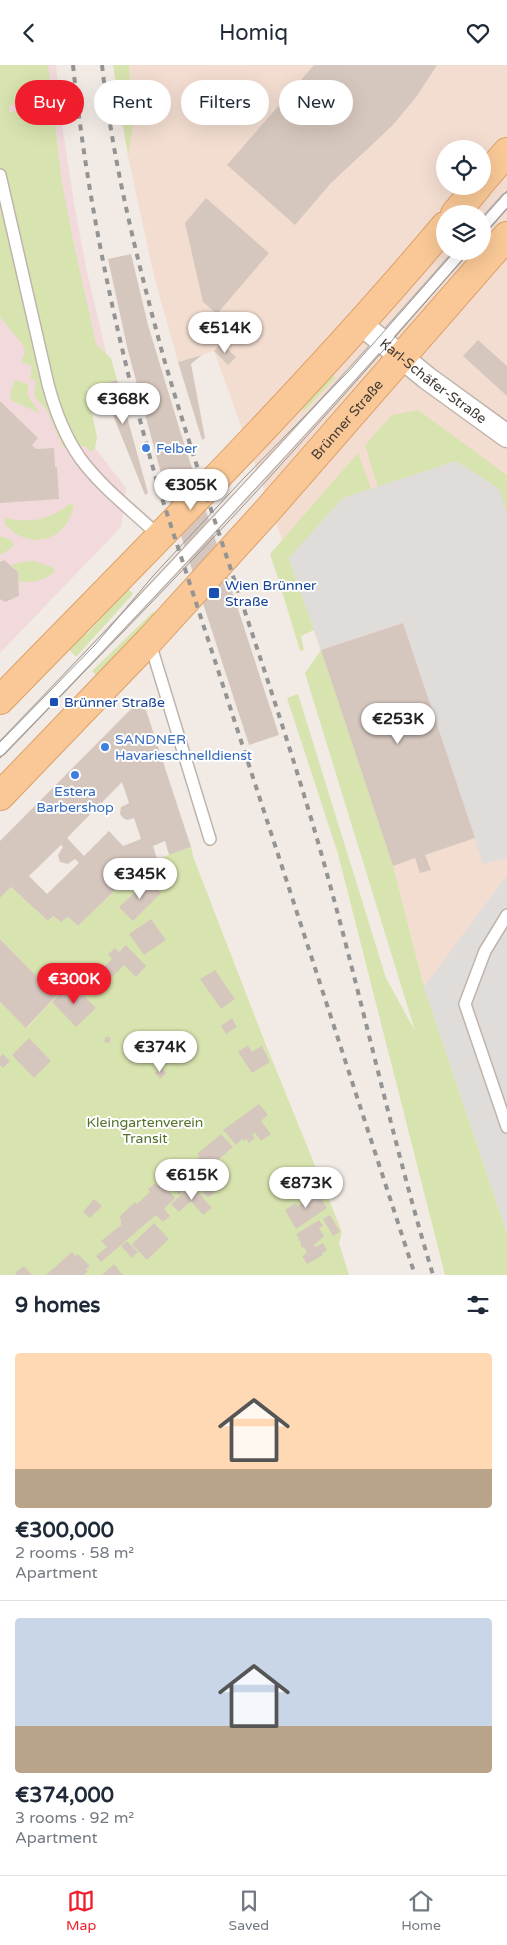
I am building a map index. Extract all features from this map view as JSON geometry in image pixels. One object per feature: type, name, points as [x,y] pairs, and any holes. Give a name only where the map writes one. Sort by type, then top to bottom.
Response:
[{"type":"main road","points":[[491,171],[507,152]]},
{"type":"main road","points":[[462,205],[471,195]]},
{"type":"main road","points":[[0,700],[361,324],[436,236]]},
{"type":"main road","name":"Brünner Straße","points":[[0,796],[149,641],[268,510],[393,349],[507,236]]},
{"type":"street","name":"Karl-Schäfer-Straße","points":[[361,324],[507,437]]},
{"type":"lane","points":[[0,175],[48,384],[58,417],[73,447],[90,470],[159,536]]},
{"type":"lane","points":[[491,217],[507,199]]},
{"type":"lane","points":[[0,751],[125,621],[306,427],[393,349],[456,260]]},
{"type":"lane","points":[[149,641],[210,839]]},
{"type":"lane","points":[[507,915],[485,951],[465,1004],[507,1127]]},
{"type":"shaded area","points":[[0,65],[56,65],[58,80],[15,80],[15,125],[62,125],[87,272],[106,352],[80,390],[95,448],[126,488],[121,527],[0,653]]},
{"type":"shaded area","points":[[129,65],[507,65],[507,875],[471,924],[507,1233],[424,987],[393,866],[298,584],[214,351],[178,362],[154,276],[128,156],[133,125],[171,125],[171,80],[130,80]]},
{"type":"shaded area","points":[[456,461],[499,489],[507,514],[507,858],[483,864],[403,623],[321,650],[289,558],[343,498]]},
{"type":"shaded area","points":[[507,875],[507,1233],[424,987]]},
{"type":"green space","points":[[0,65],[48,65],[50,80],[15,80],[15,104],[9,105],[9,112],[15,111],[15,125],[55,125],[62,183],[96,344],[111,358],[117,380],[87,389],[97,437],[95,448],[91,452],[85,446],[63,447],[46,409],[34,396],[36,380],[30,379],[32,366],[21,362],[25,352],[23,345],[0,317]]},
{"type":"green space","points":[[113,65],[129,65],[130,80],[115,80]]},
{"type":"green space","points":[[123,125],[133,125],[128,156]]},
{"type":"green space","points":[[329,372],[336,378],[304,411],[298,406]]},
{"type":"green space","points":[[15,380],[28,384],[28,396],[40,413],[12,401],[10,395]]},
{"type":"green space","points":[[418,410],[507,475],[507,514],[499,489],[456,461],[378,487],[365,445],[392,415]]},
{"type":"green space","points":[[358,453],[371,489],[343,498],[289,558],[298,584],[279,581],[270,554]]},
{"type":"green space","points":[[69,504],[74,505],[70,518],[55,535],[45,539],[24,538],[4,523],[6,518],[31,520],[48,517]]},
{"type":"green space","points":[[0,536],[11,540],[14,545],[0,555]]},
{"type":"green space","points":[[34,561],[54,568],[55,571],[48,577],[38,581],[19,581],[18,572],[11,565]]},
{"type":"green space","points":[[128,588],[133,594],[76,657],[68,648],[84,632],[87,634]]},
{"type":"green space","points":[[281,588],[301,592],[314,630],[301,636],[304,650],[300,651]]},
{"type":"green space","points":[[153,612],[160,619],[101,680],[92,671]]},
{"type":"green space","points":[[321,650],[393,866],[424,987],[507,1233],[507,1275],[445,1275],[338,854],[287,698],[298,694],[386,978],[415,1031],[305,673]]},
{"type":"green space","name":"Kleingartenverein Transit","points":[[191,847],[264,1040],[342,1232],[339,1243],[349,1275],[0,1275],[0,1002],[27,1028],[56,996],[0,939],[0,898],[11,887],[48,921],[53,916],[61,922],[68,917],[78,926],[141,865]]},
{"type":"building","points":[[314,65],[437,65],[417,96],[392,126],[331,183],[295,225],[227,165],[262,125],[269,125],[269,117],[279,105],[279,125],[353,125],[353,80],[301,80]]},
{"type":"building","points":[[206,198],[269,253],[217,314],[203,302],[185,223]]},
{"type":"building","points":[[131,254],[148,325],[181,434],[279,735],[249,745],[162,477],[128,351],[108,259]]},
{"type":"building","points":[[478,340],[507,366],[507,396],[463,356]]},
{"type":"building","points":[[221,343],[236,357],[228,365],[214,351]]},
{"type":"building","points":[[202,355],[191,364],[205,438],[202,440],[178,362]]},
{"type":"building","points":[[117,380],[148,493],[145,495],[103,390],[88,389]]},
{"type":"building","points":[[0,401],[38,438],[32,445],[36,449],[54,448],[59,499],[0,503]]},
{"type":"building","points":[[4,560],[18,572],[19,596],[5,602],[0,599],[0,562]]},
{"type":"building","points":[[403,623],[475,838],[425,855],[431,870],[420,873],[415,858],[393,866],[321,650]]},
{"type":"building","points":[[133,707],[146,710],[191,847],[169,855],[165,841],[153,846],[157,859],[141,865],[78,926],[68,917],[61,922],[53,916],[48,921],[11,887],[0,898],[0,841]],"holes":[[[122,782],[129,803],[121,807],[120,814],[127,820],[134,818],[141,839],[123,846],[109,831],[84,856],[67,838]],[[61,845],[63,847],[58,855],[60,862],[68,864],[75,859],[79,863],[47,894],[29,876]]]},
{"type":"building","points":[[148,880],[161,893],[133,921],[119,907]]},
{"type":"building","points":[[151,919],[166,940],[144,955],[129,934]]},
{"type":"building","points":[[0,939],[56,996],[26,1028],[0,1002]]},
{"type":"building","points":[[126,945],[146,966],[136,977],[124,965],[110,979],[101,970],[112,959],[108,954],[115,948],[119,952]]},
{"type":"building","points":[[215,970],[235,999],[221,1009],[200,979]]},
{"type":"building","points":[[71,983],[96,1008],[76,1027],[52,1002]]},
{"type":"building","points":[[232,1018],[237,1027],[226,1034],[221,1026]]},
{"type":"building","points":[[106,1036],[111,1038],[109,1043],[104,1042]]},
{"type":"building","points":[[29,1038],[51,1061],[34,1078],[12,1055]]},
{"type":"building","points":[[248,1045],[252,1052],[262,1046],[270,1062],[252,1073],[238,1052]]},
{"type":"building","points":[[3,1054],[10,1061],[3,1068],[0,1065],[0,1057]]},
{"type":"building","points":[[161,1067],[166,1073],[160,1079],[155,1073]]},
{"type":"building","points":[[259,1104],[268,1115],[261,1121],[271,1134],[261,1141],[255,1133],[252,1135],[255,1138],[249,1143],[246,1139],[243,1141],[242,1139],[236,1145],[223,1130]]},
{"type":"building","points":[[221,1134],[233,1147],[209,1168],[224,1184],[208,1198],[194,1181],[179,1195],[168,1183],[200,1157],[197,1154]]},
{"type":"building","points":[[289,1175],[294,1185],[284,1190],[279,1180]]},
{"type":"building","points":[[161,1182],[175,1198],[164,1209],[170,1216],[163,1222],[156,1215],[101,1262],[96,1256],[107,1247],[101,1241],[121,1225],[119,1217],[135,1202],[137,1204],[150,1192],[148,1189],[155,1183],[157,1186]]},
{"type":"building","points":[[192,1185],[212,1208],[203,1215],[191,1201],[179,1212],[171,1204]]},
{"type":"building","points":[[314,1186],[327,1208],[296,1229],[285,1210],[296,1203],[298,1206],[309,1199],[305,1192]]},
{"type":"building","points":[[94,1199],[102,1206],[90,1218],[83,1212]]},
{"type":"building","points":[[330,1215],[340,1232],[333,1236],[323,1219]]},
{"type":"building","points":[[319,1220],[323,1226],[319,1228],[324,1236],[314,1245],[316,1247],[323,1243],[327,1250],[322,1253],[323,1255],[307,1264],[302,1256],[307,1253],[304,1247],[302,1248],[296,1234]]},
{"type":"building","points":[[154,1223],[169,1239],[147,1260],[132,1244]]},
{"type":"building","points":[[127,1241],[138,1252],[132,1258],[121,1246]]},
{"type":"building","points":[[72,1252],[76,1256],[78,1254],[90,1266],[86,1269],[88,1271],[84,1275],[46,1275]]},
{"type":"building","points":[[114,1264],[123,1275],[102,1275]]},
{"type":"building","points":[[24,1266],[32,1275],[17,1275],[15,1273]]},
{"type":"tram line","points":[[491,209],[507,191]]},
{"type":"tram line","points":[[491,227],[507,209]]},
{"type":"tram line","points":[[0,742],[95,645],[153,576],[243,479],[349,371],[447,260]]},
{"type":"tram line","points":[[0,758],[268,479],[462,260]]},
{"type":"railway","points":[[73,65],[79,119],[96,226],[118,332],[144,437],[159,489],[415,1275]]},
{"type":"railway","points":[[102,65],[120,177],[136,250],[164,359],[313,825],[344,937],[401,1163],[433,1275]]},
{"type":"place","name":"Felber","points":[[146,448]]},
{"type":"place","name":"Wien Brünner Straße","points":[[214,593]]},
{"type":"place","name":"Brünner Straße","points":[[54,702]]},
{"type":"place","name":"SANDNER Havarieschnelldienst","points":[[105,747]]},
{"type":"place","name":"Estera Barbershop","points":[[75,775]]}]
